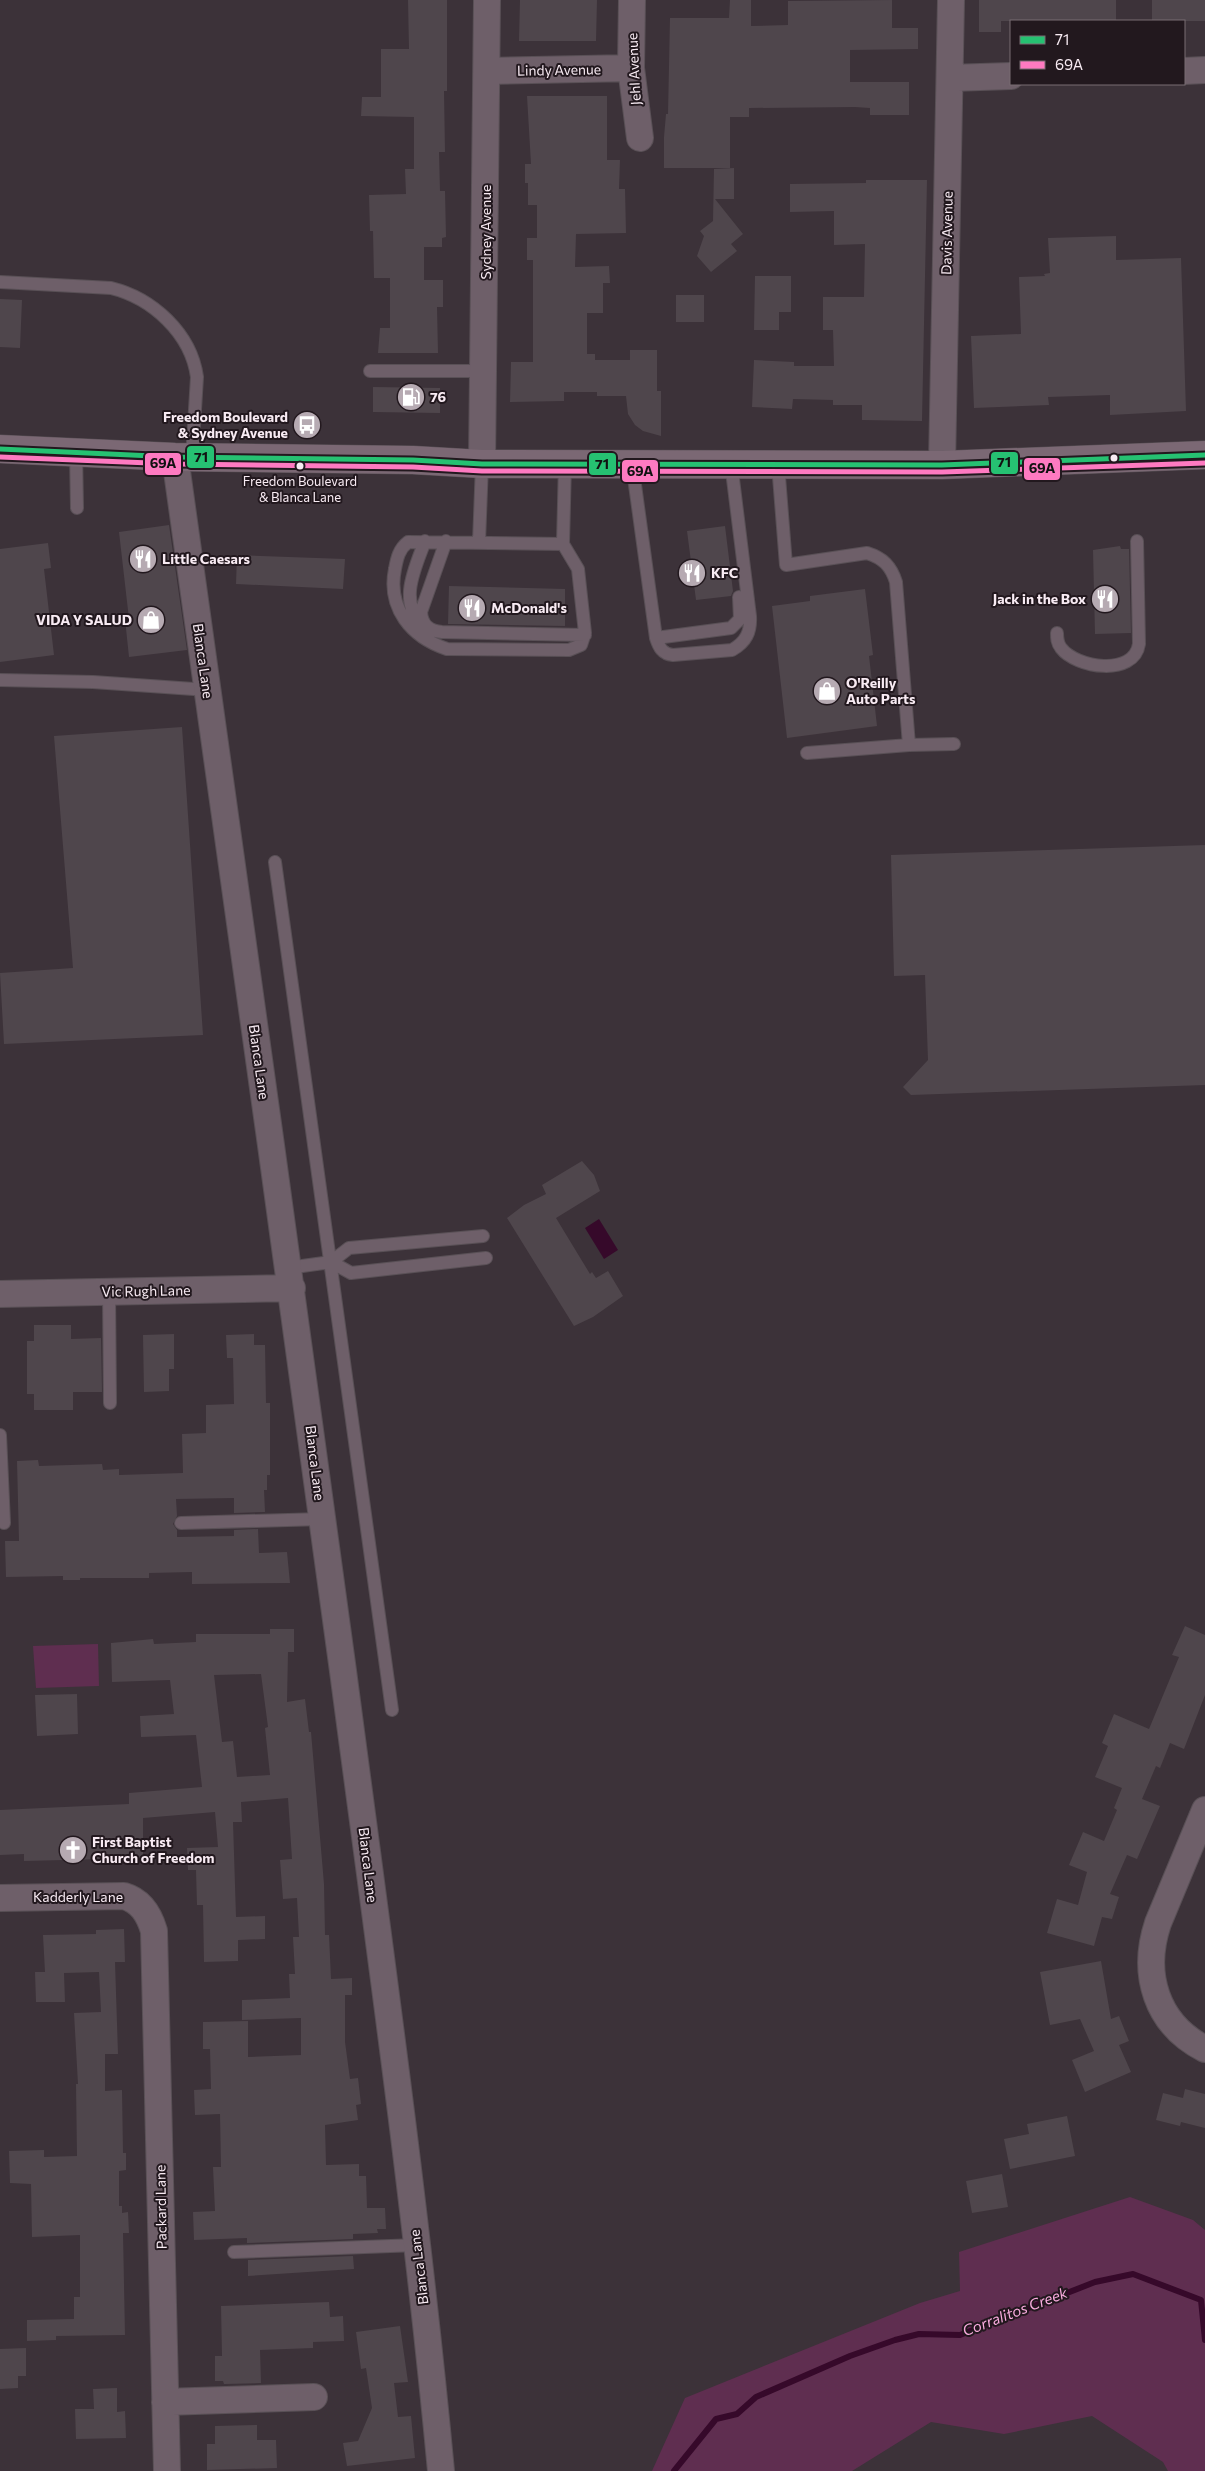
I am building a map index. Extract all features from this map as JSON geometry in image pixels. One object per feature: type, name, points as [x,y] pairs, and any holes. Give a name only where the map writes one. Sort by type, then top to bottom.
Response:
[{"type":"main road","points":[[0,449],[183,458],[413,460],[482,464],[731,463],[942,465],[1205,455]]},
{"type":"street","name":"Sydney Avenue","points":[[482,464],[487,0]]},
{"type":"street","name":"Jehl Avenue","points":[[632,0],[631,68],[640,138]]},
{"type":"street","name":"Davis Avenue","points":[[942,465],[951,0]]},
{"type":"street","name":"Lindy Avenue","points":[[487,71],[631,68]]},
{"type":"street","points":[[1185,71],[1205,70]]},
{"type":"street","points":[[950,78],[1010,76]]},
{"type":"street","name":"Blanca Lane","points":[[183,458],[208,690],[290,1278],[417,2245],[441,2471]]},
{"type":"street","name":"Vic Rugh Lane","points":[[0,1294],[109,1292],[290,1278]]},
{"type":"street","points":[[1205,1810],[1158,1923],[1152,1941],[1150,1959],[1151,1977],[1163,2008],[1173,2024],[1186,2038],[1205,2049]]},
{"type":"street","name":"Kadderly Lane","points":[[0,1898],[112,1894],[130,1898],[148,1914],[154,1931],[155,1944]]},
{"type":"street","name":"Packard Lane","points":[[155,1944],[167,2471]]},
{"type":"street","points":[[165,2402],[314,2397]]},
{"type":"lane","points":[[0,282],[111,288],[128,292],[144,300],[158,311],[177,331],[191,351],[195,363],[197,376],[183,458]]},
{"type":"lane","points":[[370,371],[484,371]]},
{"type":"lane","points":[[76,453],[77,508]]},
{"type":"lane","points":[[563,544],[408,542],[400,551],[393,578],[397,606],[403,619],[411,629],[432,644],[447,649],[568,650],[581,645],[585,636],[578,569],[563,544],[565,463]]},
{"type":"lane","points":[[632,463],[656,638],[660,649],[667,655],[672,656],[732,650],[740,646],[749,633],[750,616],[731,463]]},
{"type":"lane","points":[[479,542],[482,464]]},
{"type":"lane","points":[[778,464],[786,565],[867,553],[879,557],[892,568],[896,582],[909,744]]},
{"type":"lane","points":[[656,638],[727,630],[740,619],[741,610],[729,513],[736,502]]},
{"type":"lane","points":[[424,541],[413,580],[410,602],[414,614],[427,627],[442,632],[585,636]]},
{"type":"lane","points":[[427,627],[422,619],[421,612],[446,541]]},
{"type":"lane","points":[[1057,633],[1058,643],[1066,653],[1093,665],[1123,663],[1132,659],[1139,644],[1136,542]]},
{"type":"lane","points":[[0,680],[93,682],[208,690]]},
{"type":"lane","points":[[807,753],[909,744],[954,744]]},
{"type":"lane","points":[[275,862],[332,1262],[392,1710]]},
{"type":"lane","points":[[290,1278],[332,1262],[350,1248],[482,1236]]},
{"type":"lane","points":[[332,1262],[351,1273],[486,1258]]},
{"type":"lane","points":[[109,1292],[110,1403]]},
{"type":"lane","points":[[0,1435],[4,1523]]},
{"type":"lane","points":[[180,1524],[322,1519]]},
{"type":"lane","points":[[234,2252],[417,2245]]},
{"type":"shaded area","points":[[599,1219],[618,1250],[604,1259],[585,1228]]},
{"type":"shaded area","points":[[98,1644],[99,1686],[36,1688],[33,1646]]},
{"type":"shaded area","points":[[1130,2197],[1193,2220],[1205,2230],[1205,2471],[1168,2471],[1163,2462],[1092,2416],[1004,2434],[931,2422],[852,2471],[652,2471],[685,2398],[920,2303],[960,2291],[959,2252]]},
{"type":"building","points":[[408,0],[447,0],[447,91],[444,91],[445,152],[439,152],[440,191],[445,191],[446,237],[442,238],[442,247],[424,247],[424,280],[443,280],[443,307],[437,307],[438,353],[378,353],[380,328],[390,328],[390,278],[374,278],[373,231],[370,231],[369,195],[406,194],[405,169],[414,169],[414,117],[361,116],[362,97],[381,97],[381,49],[409,49]]},
{"type":"building","points":[[520,0],[597,0],[596,41],[519,41]]},
{"type":"building","points":[[730,0],[751,0],[751,26],[788,25],[788,1],[892,0],[892,28],[918,28],[918,49],[850,50],[850,82],[909,82],[909,115],[870,115],[870,108],[855,107],[749,108],[749,117],[730,117],[730,168],[664,168],[664,137],[666,114],[668,114],[670,18],[729,18]]},
{"type":"building","points":[[979,0],[1116,0],[1116,20],[1010,20],[1001,21],[1001,32],[979,32]]},
{"type":"building","points":[[1152,0],[1205,0],[1205,21],[1152,20]]},
{"type":"building","points":[[527,96],[607,96],[607,160],[620,160],[619,189],[625,189],[626,233],[576,234],[575,267],[609,266],[610,283],[603,283],[603,313],[587,313],[587,354],[595,354],[595,360],[630,360],[630,350],[657,350],[657,391],[661,391],[661,436],[643,431],[635,425],[628,414],[626,396],[597,396],[597,392],[564,392],[564,401],[510,402],[511,362],[533,362],[533,260],[527,260],[527,238],[537,238],[537,205],[528,205],[528,183],[525,183],[525,164],[531,164]]},
{"type":"building","points":[[734,168],[734,199],[715,199],[743,234],[731,244],[737,251],[711,272],[697,256],[704,236],[700,231],[713,221],[714,169]]},
{"type":"building","points":[[866,180],[927,180],[922,421],[862,420],[862,405],[833,405],[833,400],[793,399],[792,409],[752,407],[754,360],[794,362],[794,366],[834,366],[833,330],[823,330],[823,297],[864,297],[865,244],[834,245],[834,211],[790,212],[790,184],[866,183]]},
{"type":"building","points":[[1116,236],[1116,260],[1181,258],[1186,411],[1110,415],[1110,395],[1048,397],[1049,405],[974,408],[971,336],[1021,334],[1019,277],[1045,276],[1044,274],[1050,273],[1048,238]]},
{"type":"building","points":[[755,276],[791,276],[791,312],[779,312],[779,330],[754,330]]},
{"type":"building","points":[[676,295],[704,295],[704,322],[676,322]]},
{"type":"building","points":[[0,299],[22,300],[20,348],[0,347]]},
{"type":"building","points":[[373,387],[440,388],[440,413],[373,412]]},
{"type":"building","points":[[169,525],[187,650],[129,657],[125,619],[129,619],[119,532]]},
{"type":"building","points":[[725,526],[733,591],[731,596],[696,600],[687,531]]},
{"type":"building","points":[[48,543],[51,568],[44,569],[54,655],[0,662],[0,549]]},
{"type":"building","points":[[1120,546],[1121,549],[1129,549],[1131,633],[1095,634],[1093,550]]},
{"type":"building","points":[[237,555],[345,559],[343,589],[236,584]]},
{"type":"building","points":[[449,586],[565,589],[565,626],[448,624]]},
{"type":"building","name":"O'Reilly Auto Parts","points":[[865,589],[873,655],[869,656],[877,726],[787,738],[772,606],[810,601],[810,596]]},
{"type":"building","points":[[182,727],[203,1035],[4,1044],[0,973],[73,968],[54,736]]},
{"type":"building","points":[[1205,845],[1205,1085],[911,1095],[903,1087],[928,1060],[925,975],[894,976],[891,855]]},
{"type":"building","points":[[582,1161],[594,1175],[600,1191],[556,1218],[590,1274],[592,1272],[596,1278],[608,1271],[623,1296],[593,1317],[574,1326],[507,1218],[524,1205],[546,1194],[542,1185]]},
{"type":"building","points":[[34,1325],[71,1325],[71,1339],[101,1338],[102,1392],[73,1392],[73,1410],[34,1410],[34,1394],[27,1394],[27,1341],[34,1341]]},
{"type":"building","points":[[174,1334],[174,1369],[169,1369],[169,1391],[144,1392],[143,1335]]},
{"type":"building","points":[[254,1334],[254,1345],[265,1345],[266,1403],[270,1403],[270,1475],[267,1475],[267,1490],[264,1490],[265,1512],[234,1513],[234,1498],[176,1499],[177,1516],[173,1524],[177,1530],[177,1537],[234,1536],[234,1530],[258,1529],[259,1553],[287,1552],[290,1583],[192,1584],[192,1572],[149,1573],[149,1578],[80,1578],[80,1580],[63,1580],[63,1576],[6,1577],[5,1541],[19,1541],[17,1461],[38,1460],[39,1466],[102,1464],[103,1470],[119,1469],[119,1475],[183,1473],[182,1434],[206,1433],[206,1405],[234,1404],[233,1358],[227,1358],[226,1335]]},
{"type":"building","points":[[1185,1626],[1205,1635],[1205,1695],[1184,1749],[1170,1743],[1160,1768],[1156,1766],[1142,1799],[1160,1806],[1137,1859],[1127,1855],[1110,1894],[1119,1897],[1112,1919],[1102,1917],[1094,1946],[1047,1933],[1057,1899],[1078,1905],[1087,1872],[1069,1865],[1083,1832],[1104,1841],[1117,1810],[1114,1808],[1122,1788],[1095,1777],[1108,1746],[1102,1743],[1114,1714],[1149,1729],[1179,1657],[1172,1655]]},
{"type":"building","points":[[270,1629],[294,1629],[294,1652],[288,1652],[287,1702],[305,1699],[309,1732],[311,1732],[324,1884],[325,1935],[329,1935],[331,1979],[352,1978],[352,1995],[345,1995],[345,2042],[350,2079],[358,2078],[361,2104],[356,2105],[358,2120],[325,2125],[326,2165],[359,2164],[359,2176],[366,2176],[367,2208],[385,2208],[386,2229],[377,2229],[378,2233],[353,2234],[353,2239],[247,2243],[247,2238],[194,2240],[193,2212],[215,2211],[213,2167],[221,2167],[220,2114],[195,2115],[194,2090],[211,2089],[210,2049],[203,2049],[203,2022],[248,2021],[248,2057],[301,2055],[301,2018],[242,2020],[242,2000],[290,1998],[289,1974],[295,1974],[293,1937],[299,1937],[297,1898],[283,1899],[280,1860],[292,1859],[288,1798],[241,1802],[242,1822],[233,1822],[236,1917],[265,1916],[265,1939],[238,1940],[238,1961],[204,1962],[203,1905],[197,1905],[196,1870],[188,1870],[187,1848],[218,1847],[215,1812],[143,1818],[143,1858],[24,1861],[24,1854],[0,1855],[0,1810],[129,1804],[129,1793],[202,1787],[196,1735],[141,1737],[140,1716],[174,1714],[170,1680],[112,1682],[111,1643],[153,1639],[154,1644],[196,1642],[196,1634],[270,1634]],"holes":[[[261,1674],[268,1727],[265,1728],[270,1775],[237,1777],[233,1741],[222,1742],[214,1675]]]},
{"type":"building","points":[[77,1694],[78,1734],[37,1736],[35,1695]]},
{"type":"building","points":[[124,1929],[125,1962],[115,1962],[118,2054],[105,2054],[105,2091],[122,2090],[123,2153],[126,2153],[126,2170],[119,2171],[119,2206],[122,2206],[122,2213],[128,2212],[129,2233],[123,2233],[125,2335],[56,2336],[56,2340],[27,2341],[27,2320],[74,2319],[74,2297],[80,2297],[80,2235],[32,2237],[31,2184],[10,2183],[9,2151],[44,2150],[44,2157],[77,2156],[76,2084],[78,2084],[74,2013],[101,2012],[99,1972],[64,1973],[65,2002],[36,2002],[35,1972],[45,1972],[43,1935],[96,1934],[96,1930]]},
{"type":"building","points":[[1101,1961],[1111,2019],[1119,2016],[1129,2041],[1119,2045],[1131,2072],[1085,2092],[1072,2060],[1094,2051],[1080,2019],[1050,2025],[1040,1972]]},
{"type":"building","points":[[1185,2089],[1205,2094],[1205,2128],[1181,2122],[1180,2126],[1156,2120],[1163,2093],[1183,2098]]},
{"type":"building","points":[[1067,2116],[1075,2156],[1010,2169],[1004,2139],[1029,2134],[1027,2124]]},
{"type":"building","points":[[1002,2174],[1008,2207],[972,2213],[966,2181]]},
{"type":"building","points":[[353,2256],[354,2269],[248,2276],[248,2260]]},
{"type":"building","points":[[329,2302],[330,2317],[343,2316],[344,2341],[313,2342],[313,2348],[260,2350],[261,2383],[224,2384],[223,2381],[215,2381],[215,2356],[222,2356],[221,2306]]},
{"type":"building","points":[[400,2326],[408,2382],[394,2383],[398,2417],[411,2416],[415,2458],[347,2466],[343,2443],[358,2441],[372,2408],[366,2368],[361,2369],[356,2332]]},
{"type":"building","points":[[26,2348],[26,2376],[18,2376],[18,2388],[0,2389],[0,2349]]},
{"type":"building","points":[[117,2388],[117,2412],[125,2411],[126,2438],[76,2439],[75,2409],[94,2409],[93,2389]]},
{"type":"building","points":[[257,2425],[257,2440],[276,2440],[277,2468],[207,2470],[207,2444],[215,2444],[215,2426]]},
{"type":"waterway","name":"Corralitos Creek","points":[[674,2471],[716,2419],[737,2414],[756,2397],[850,2356],[895,2340],[919,2334],[960,2335],[1095,2282],[1133,2274],[1201,2300],[1205,2340]]},
{"type":"transit line","name":"71","points":[[0,449],[175,457],[413,460],[482,464],[942,465],[1205,455]]},
{"type":"transit line","name":"69A","points":[[0,457],[175,464],[413,467],[482,471],[942,472],[1205,463]]},
{"type":"place","name":"76","points":[[411,397]]},
{"type":"place","name":"Freedom Boulevard & Sydney Avenue","points":[[307,425]]},
{"type":"place","name":"Freedom Boulevard & Blanca Lane","points":[[300,466]]},
{"type":"place","name":"Little Caesars","points":[[143,559]]},
{"type":"place","name":"KFC","points":[[692,573]]},
{"type":"place","name":"Jack in the Box","points":[[1105,599]]},
{"type":"place","name":"McDonald's","points":[[472,608]]},
{"type":"place","name":"VIDA Y SALUD","points":[[151,620]]},
{"type":"place","name":"O'Reilly Auto Parts","points":[[827,691]]},
{"type":"place","name":"First Baptist Church of Freedom","points":[[73,1850]]}]
